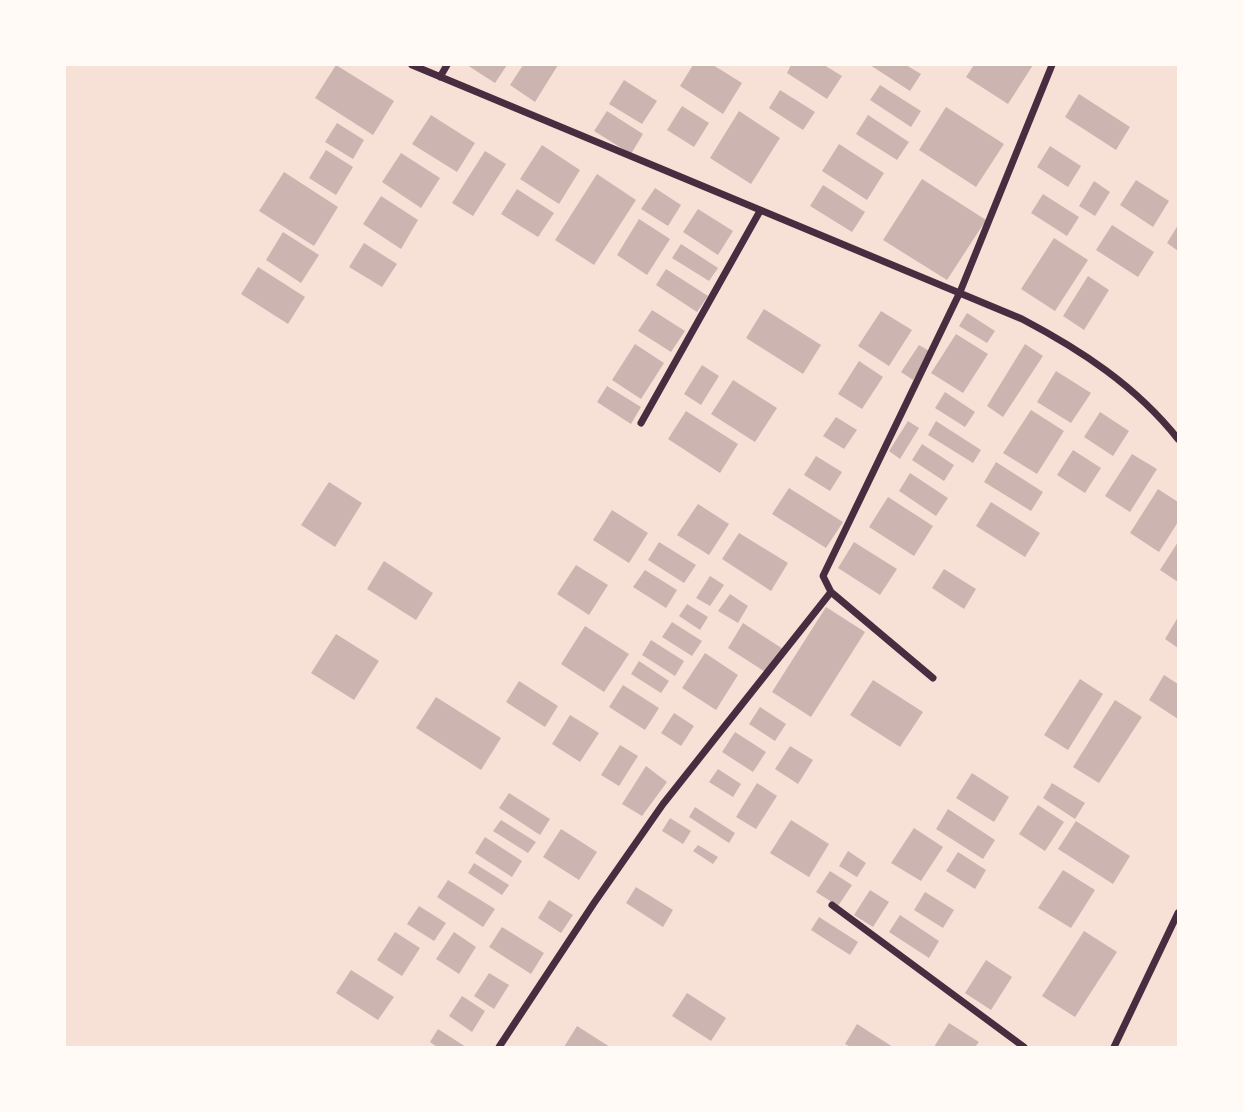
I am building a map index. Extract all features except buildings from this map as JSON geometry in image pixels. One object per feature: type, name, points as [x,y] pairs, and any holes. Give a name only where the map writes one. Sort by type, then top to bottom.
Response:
[{"type":"street","points":[[412,65],[1022,319],[1085,355],[1140,397],[1178,439]]},
{"type":"street","points":[[440,77],[447,65]]},
{"type":"street","points":[[933,678],[831,593],[823,580],[825,569],[960,292],[1052,65]]},
{"type":"street","points":[[641,423],[760,211]]},
{"type":"street","points":[[499,1047],[586,914],[663,804],[831,593]]},
{"type":"street","points":[[832,905],[1024,1047]]},
{"type":"street","points":[[1114,1047],[1178,913]]}]
